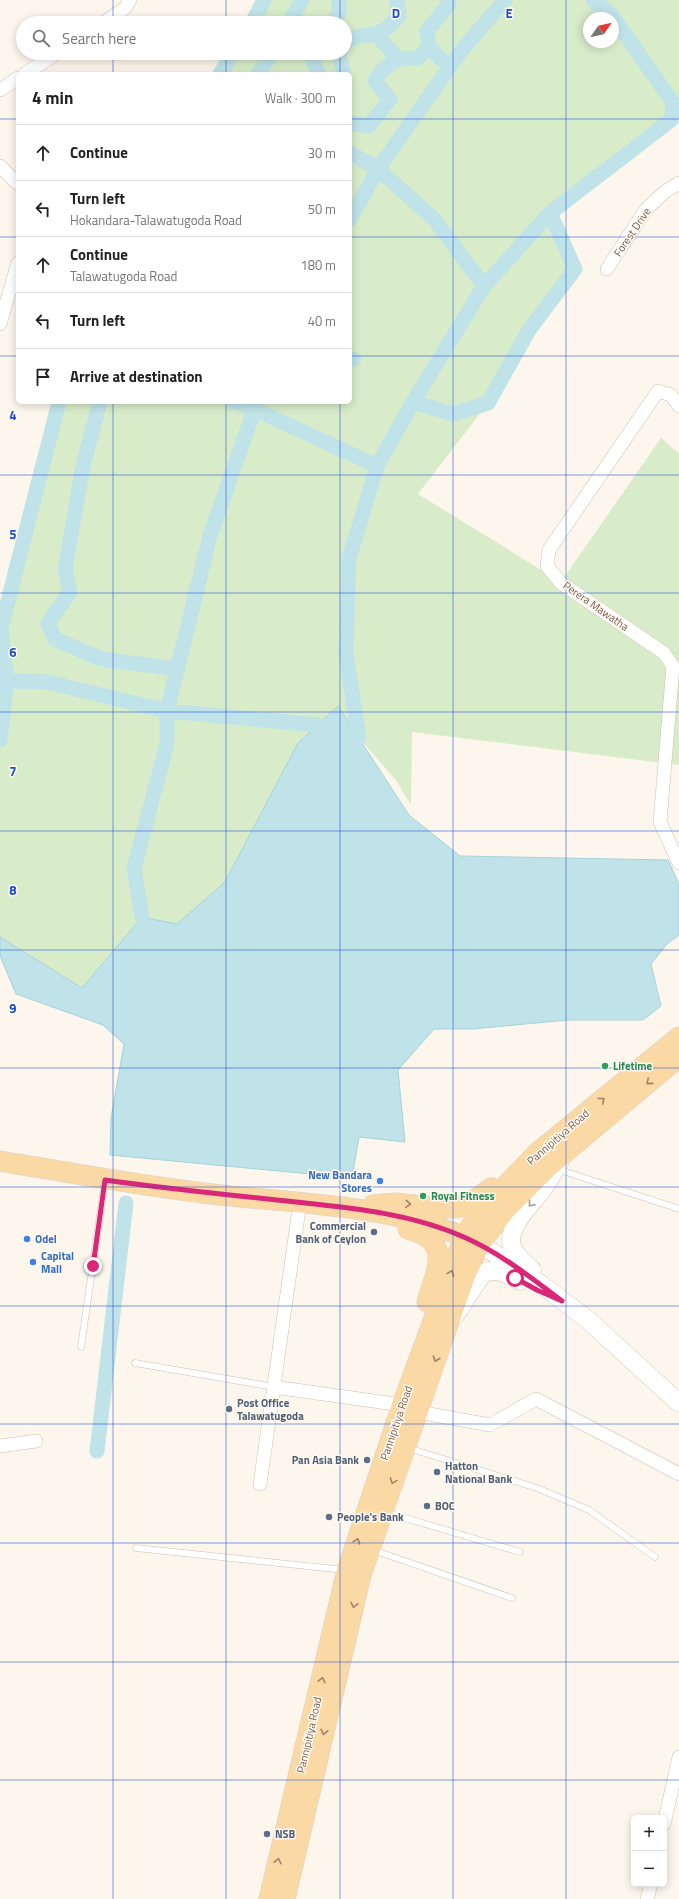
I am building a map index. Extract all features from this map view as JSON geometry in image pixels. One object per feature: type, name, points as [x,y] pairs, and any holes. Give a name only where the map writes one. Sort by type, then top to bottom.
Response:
[{"type":"main road","name":"Pannipitiya Road","points":[[269,1899],[354,1573],[410,1409],[446,1330],[466,1273],[478,1214],[537,1153],[679,1037]]},
{"type":"main road","name":"Pannipitiya Road","points":[[285,1899],[354,1573],[370,1549],[405,1448],[410,1409],[420,1354],[472,1240],[553,1167],[569,1149],[679,1057]]},
{"type":"main road","points":[[0,1161],[105,1180],[213,1194],[342,1207],[400,1217],[472,1240],[562,1301],[615,1343],[679,1403]]},
{"type":"main road","points":[[342,1207],[394,1203],[457,1208],[472,1202],[527,1163]]},
{"type":"main road","points":[[553,1167],[516,1222],[510,1241],[514,1251],[520,1259],[562,1301]]},
{"type":"main road","points":[[342,1207],[387,1224],[420,1232],[431,1239],[437,1247],[439,1256],[437,1266],[421,1323],[420,1354]]},
{"type":"main road","points":[[446,1330],[482,1274],[488,1270],[496,1271],[562,1301]]},
{"type":"street","points":[[113,16],[125,8],[130,0]]},
{"type":"street","points":[[28,72],[46,60]]},
{"type":"street","points":[[0,90],[16,79]]},
{"type":"street","points":[[0,166],[16,182]]},
{"type":"street","name":"Forest Drive","points":[[607,270],[646,209],[666,191],[679,183]]},
{"type":"street","points":[[0,324],[16,270]]},
{"type":"street","name":"Perera Mawatha","points":[[679,406],[671,395],[658,391],[549,550],[547,566],[561,583],[664,653],[673,666],[660,822],[679,863]]},
{"type":"street","points":[[260,1484],[300,1202]]},
{"type":"street","points":[[274,1387],[410,1409],[490,1425],[536,1399],[679,1474]]},
{"type":"street","points":[[0,1446],[36,1441]]},
{"type":"street","points":[[666,1815],[679,1757]]},
{"type":"street","points":[[647,1899],[650,1887]]},
{"type":"lane","points":[[553,1167],[679,1210]]},
{"type":"lane","points":[[81,1347],[105,1180]]},
{"type":"lane","points":[[135,1364],[274,1387]]},
{"type":"lane","points":[[405,1448],[537,1488],[589,1510],[655,1557]]},
{"type":"lane","points":[[382,1511],[520,1552]]},
{"type":"lane","points":[[136,1548],[354,1573]]},
{"type":"lane","points":[[370,1549],[512,1598]]},
{"type":"green space","points":[[264,0],[679,0],[679,114],[559,216],[575,269],[529,330],[488,403],[418,494],[561,582],[661,438],[679,454],[679,765],[412,732],[411,805],[396,780],[359,738],[338,706],[298,743],[225,882],[177,924],[142,917],[82,988],[0,937],[0,740],[7,681],[1,628],[58,404],[352,404],[352,72],[221,72],[229,60],[352,60],[352,16],[256,16]]},
{"type":"water","points":[[338,706],[409,815],[460,856],[668,860],[679,884],[679,935],[667,944],[651,964],[661,1006],[643,1020],[568,1020],[472,1029],[434,1029],[398,1070],[405,1142],[359,1137],[352,1178],[110,1155],[111,1118],[124,1044],[103,1025],[16,994],[0,956],[0,937],[82,988],[142,917],[177,924],[225,882],[298,743]]},
{"type":"waterway","points":[[256,16],[264,0]]},
{"type":"waterway","points":[[293,16],[302,0]]},
{"type":"waterway","points":[[337,16],[339,14],[339,0]]},
{"type":"waterway","points":[[352,39],[378,33],[394,22],[399,16],[397,0]]},
{"type":"waterway","points":[[352,123],[369,126],[390,99],[375,81],[381,71],[398,59],[418,58],[429,47],[427,31],[449,4],[447,0]]},
{"type":"waterway","points":[[352,215],[378,169],[461,51],[505,0]]},
{"type":"waterway","points":[[359,738],[346,653],[349,559],[377,466],[413,402],[484,286],[550,213],[671,120],[673,103],[611,14],[593,0]]},
{"type":"waterway","points":[[376,34],[398,59]]},
{"type":"waterway","points":[[429,47],[449,67]]},
{"type":"waterway","points":[[221,72],[229,60]]},
{"type":"waterway","points":[[259,72],[267,60]]},
{"type":"waterway","points":[[312,60],[318,72]]},
{"type":"waterway","points":[[340,60],[343,72]]},
{"type":"waterway","points":[[352,154],[378,169],[434,219],[484,286]]},
{"type":"waterway","points":[[413,402],[453,414],[488,403],[529,330],[575,269],[550,213]]},
{"type":"waterway","points":[[7,681],[1,628],[58,404]]},
{"type":"waterway","points":[[99,404],[83,466],[65,569],[70,592],[48,623],[55,639],[101,659],[178,669]]},
{"type":"waterway","points":[[239,404],[254,409],[377,466]]},
{"type":"waterway","points":[[142,917],[134,868],[167,744],[167,711],[210,536],[256,404]]},
{"type":"waterway","points":[[0,740],[7,681],[47,682],[167,711],[317,725]]},
{"type":"waterway","points":[[97,1451],[126,1203]]},
{"type":"place","name":"Lifetime","points":[[605,1066]]},
{"type":"place","name":"New Bandara Stores","points":[[380,1181]]},
{"type":"place","name":"Royal Fitness","points":[[423,1196]]},
{"type":"place","name":"Commercial Bank of Ceylon","points":[[374,1232]]},
{"type":"place","name":"Odel","points":[[27,1239]]},
{"type":"place","name":"Capital Mall","points":[[33,1262]]},
{"type":"place","name":"Post Office Talawatugoda","points":[[229,1409]]},
{"type":"place","name":"Pan Asia Bank","points":[[367,1460]]},
{"type":"place","name":"Hatton National Bank","points":[[437,1472]]},
{"type":"place","name":"BOC","points":[[427,1506]]},
{"type":"place","name":"People's Bank","points":[[329,1517]]},
{"type":"place","name":"NSB","points":[[267,1834]]},
{"type":"route","points":[[93,1266],[105,1180],[213,1194],[342,1207],[400,1217],[453,1233],[480,1244],[542,1285],[562,1301],[515,1278]]}]
